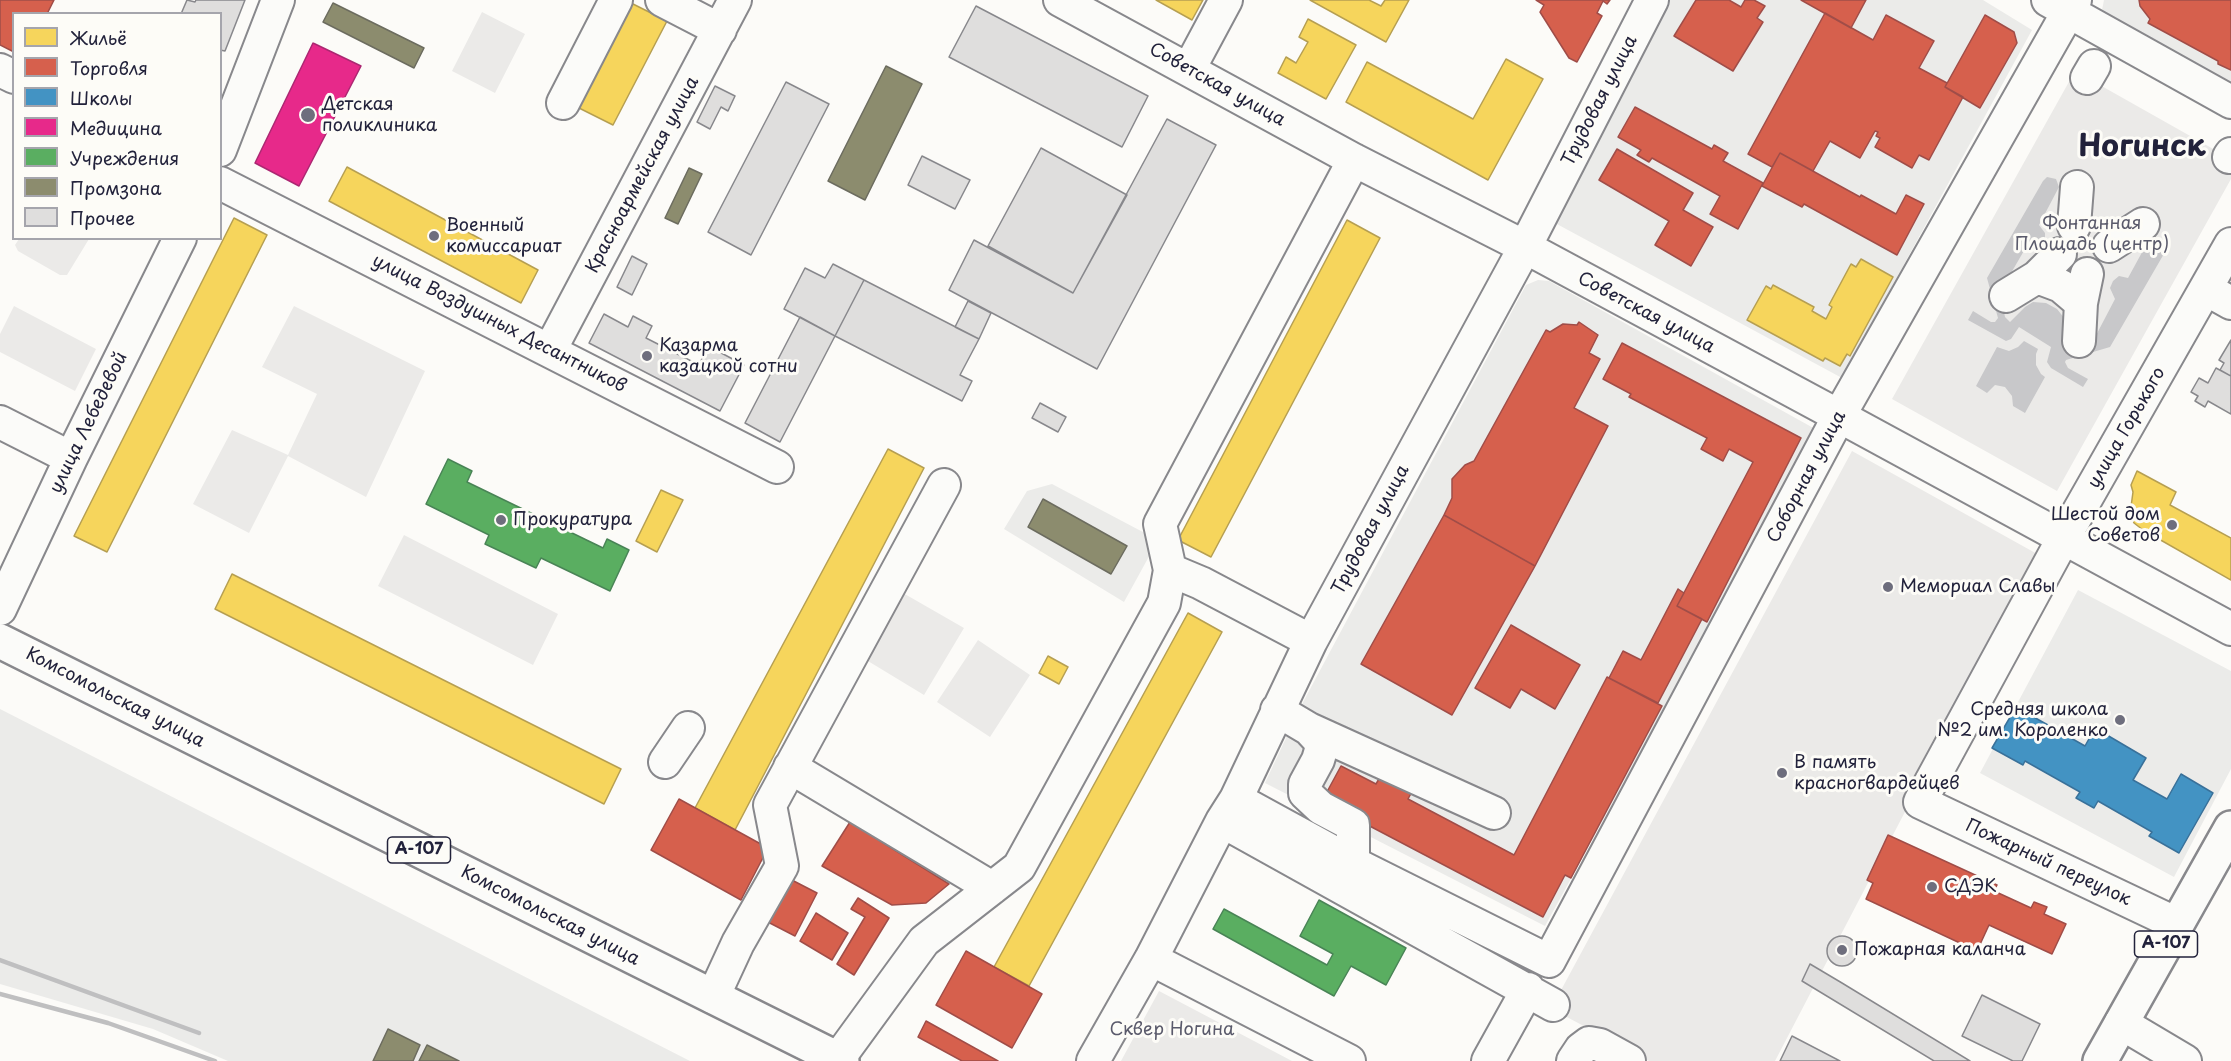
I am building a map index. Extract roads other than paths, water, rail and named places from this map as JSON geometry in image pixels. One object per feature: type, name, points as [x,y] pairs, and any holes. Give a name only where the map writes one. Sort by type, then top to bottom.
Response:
[{"type":"main road","name":"Комсомольская улица","points":[[0,641],[840,1060]]},
{"type":"main road","name":"А-107","points":[[2100,1061],[2231,828]]},
{"type":"street","points":[[222,139],[233,81],[278,0]]},
{"type":"street","points":[[563,104],[616,0]]},
{"type":"street","points":[[663,0],[720,30]]},
{"type":"street","name":"Красноармейская улица","points":[[550,350],[735,0]]},
{"type":"street","name":"Советская улица","points":[[1060,0],[1354,160],[1525,248],[1839,416],[2231,629]]},
{"type":"street","points":[[1189,69],[1226,0]]},
{"type":"street","name":"Трудовая улица","points":[[1093,1061],[1151,959],[1229,810],[1311,641],[1525,248],[1652,0]]},
{"type":"street","points":[[2064,4],[2231,102]]},
{"type":"street","name":"Соборная улица","points":[[1353,863],[1549,961],[1839,416],[2064,4]]},
{"type":"street","points":[[840,1060],[924,941],[1019,867],[1164,603],[1170,570],[1160,524],[1354,160]]},
{"type":"street","name":"улица Воздушных Десантников","points":[[222,184],[777,466]]},
{"type":"street","points":[[2074,226],[2077,187]]},
{"type":"street","points":[[2109,246],[2143,224]]},
{"type":"street","name":"улица Лебедевой","points":[[0,609],[71,458],[179,240]]},
{"type":"street","name":"улица Горького","points":[[1920,802],[2063,539],[2219,296],[2231,244]]},
{"type":"street","points":[[2006,296],[2037,277],[2060,254]]},
{"type":"street","points":[[2037,277],[2061,286],[2084,288],[2079,341]]},
{"type":"street","points":[[0,422],[71,458]]},
{"type":"street","points":[[713,998],[738,943],[782,867],[770,805],[944,485]]},
{"type":"street","points":[[1170,570],[1201,583],[1311,641]]},
{"type":"street","points":[[1277,710],[1309,729],[1494,813]]},
{"type":"street","points":[[665,762],[688,728]]},
{"type":"street","points":[[1229,810],[1353,863],[1353,825],[1321,808],[1305,793],[1305,784],[1321,750],[1320,741],[1309,729]]},
{"type":"street","points":[[790,767],[992,888]]},
{"type":"street","name":"Пожарный переулок","points":[[1920,802],[2177,924]]},
{"type":"street","points":[[1229,810],[1540,997],[1488,1061]]},
{"type":"street","points":[[1151,959],[1349,1061]]},
{"type":"street","points":[[2121,1023],[2185,1061]]},
{"type":"street","points":[[1573,1061],[1581,1049],[1589,1043],[1600,1045],[1629,1061]]},
{"type":"railway","points":[[0,960],[199,1033]]},
{"type":"railway","points":[[0,994],[108,1023],[215,1061]]},
{"type":"place","name":"Детская поликлиника","points":[[308,115]]},
{"type":"place","name":"Военный комиссариат","points":[[434,236]]},
{"type":"place","name":"Казарма казацкой сотни","points":[[647,356]]},
{"type":"place","name":"Прокуратура","points":[[501,520]]},
{"type":"place","name":"Шестой дом Советов","points":[[2172,525]]},
{"type":"place","name":"Мемориал Славы","points":[[1888,587]]},
{"type":"place","name":"Средняя школа №2 им. Короленко","points":[[2120,720]]},
{"type":"place","name":"В память красногвардейцев","points":[[1782,773]]},
{"type":"place","name":"СДЭК","points":[[1932,887]]},
{"type":"place","name":"Пожарная каланча","points":[[1842,950]]},
{"type":"district","name":"Ногинск","points":[[2142,148]]},
{"type":"park label","name":"Фонтанная Площадь (центр)","points":[[2092,234]]},
{"type":"park label","name":"Сквер Ногина","points":[[1172,1030]]}]
